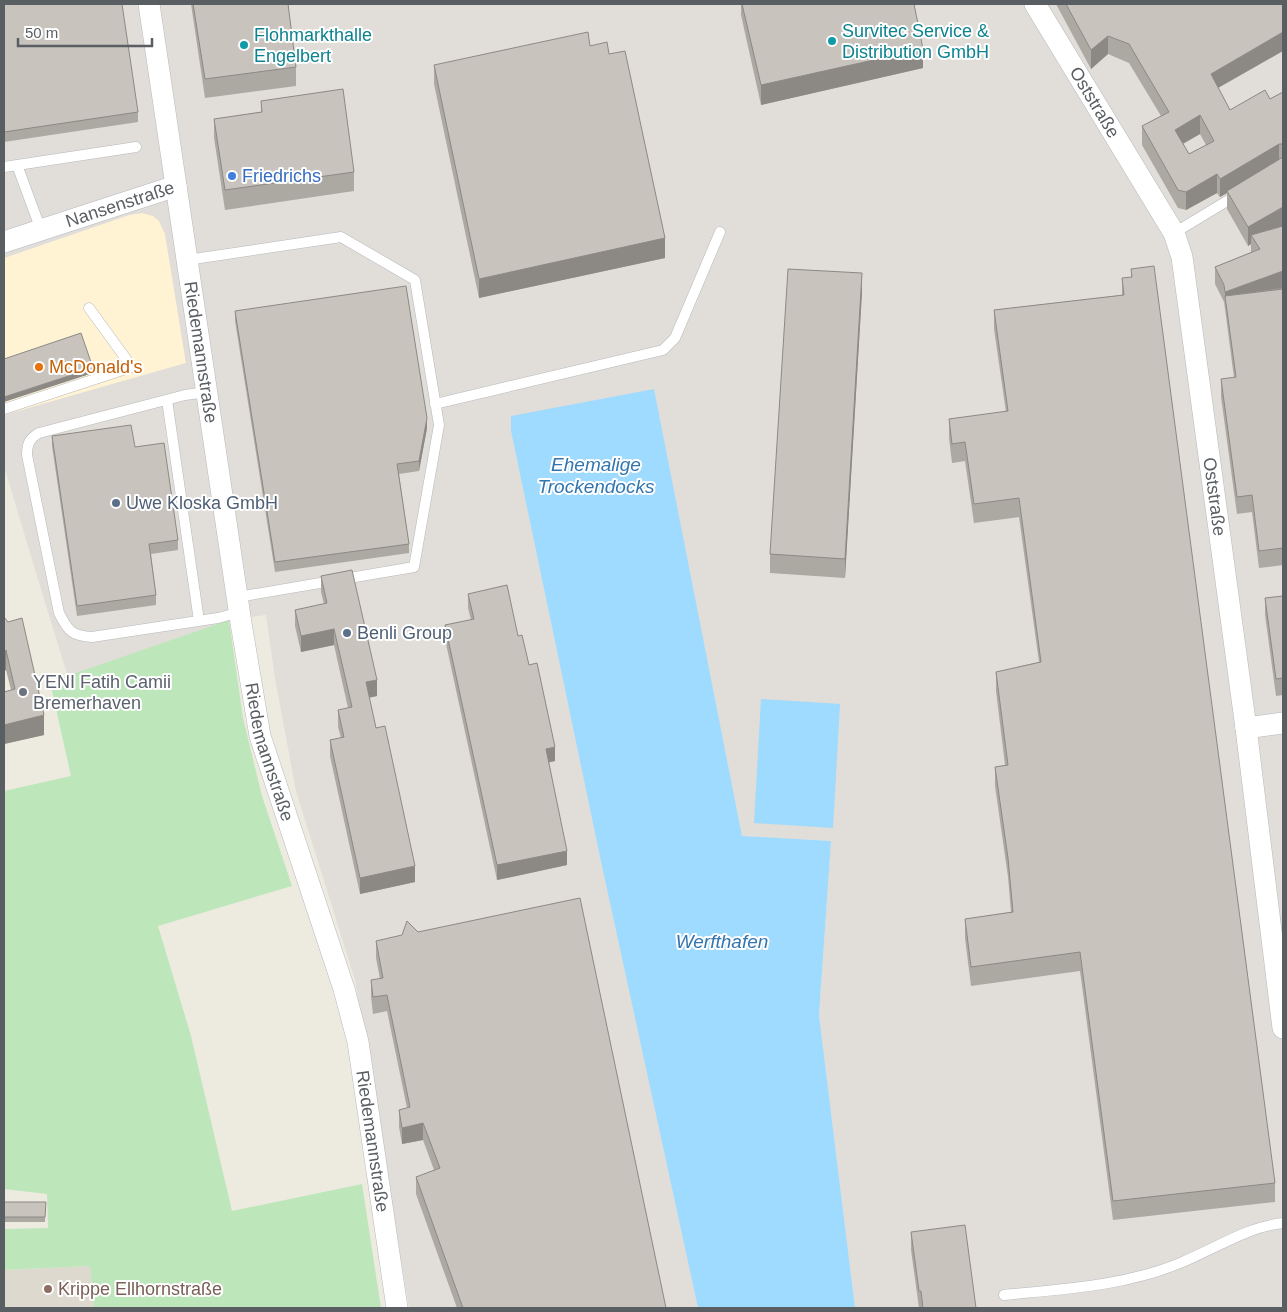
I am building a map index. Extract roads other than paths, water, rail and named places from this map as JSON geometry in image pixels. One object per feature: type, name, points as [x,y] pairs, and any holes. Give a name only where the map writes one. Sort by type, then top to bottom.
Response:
[{"type":"street","name":"Nansenstraße","points":[[4,242],[176,186],[149,4]]},
{"type":"street","name":"Oststraße","points":[[1035,4],[1174,233],[1182,257],[1246,728],[1283,1028]]},
{"type":"street","name":"Riedemannstraße","points":[[176,186],[260,736],[344,989],[358,1042],[397,1308]]},
{"type":"street","points":[[1246,728],[1283,723]]},
{"type":"lane","points":[[4,167],[136,147]]},
{"type":"lane","points":[[17,165],[41,230]]},
{"type":"lane","points":[[1174,233],[1250,188]]},
{"type":"lane","points":[[435,404],[664,350],[675,338],[720,232]]},
{"type":"lane","points":[[187,260],[340,238],[414,280],[438,425],[414,568],[239,604],[199,621],[92,637],[81,636],[72,632],[66,626],[59,613],[26,455],[30,438],[38,433],[167,400],[207,392]]},
{"type":"lane","points":[[4,409],[132,367],[89,308]]},
{"type":"lane","points":[[167,400],[199,621]]},
{"type":"lane","points":[[1004,1295],[1077,1288],[1135,1277],[1180,1263],[1249,1231],[1283,1223]]},
{"type":"water","points":[[654,389],[742,836],[831,841],[819,1015],[855,1308],[698,1308],[600,857],[511,431],[511,416]]},
{"type":"water","points":[[761,699],[840,704],[833,828],[754,823]]},
{"type":"place","name":"Survitec Service & Distribution GmbH","points":[[832,41]]},
{"type":"place","name":"Flohmarkthalle Engelbert","points":[[244,45]]},
{"type":"place","name":"Friedrichs","points":[[232,176]]},
{"type":"place","name":"McDonald's","points":[[39,367]]},
{"type":"place","name":"Uwe Kloska GmbH","points":[[116,503]]},
{"type":"place","name":"Benli Group","points":[[347,633]]},
{"type":"place","name":"YENI Fatih Camii Bremerhaven","points":[[23,692]]},
{"type":"place","name":"Krippe Ellhornstraße","points":[[48,1289]]},
{"type":"water label","name":"Ehemalige Trockendocks","points":[[596,475]]},
{"type":"water label","name":"Werfthafen","points":[[722,941]]}]
